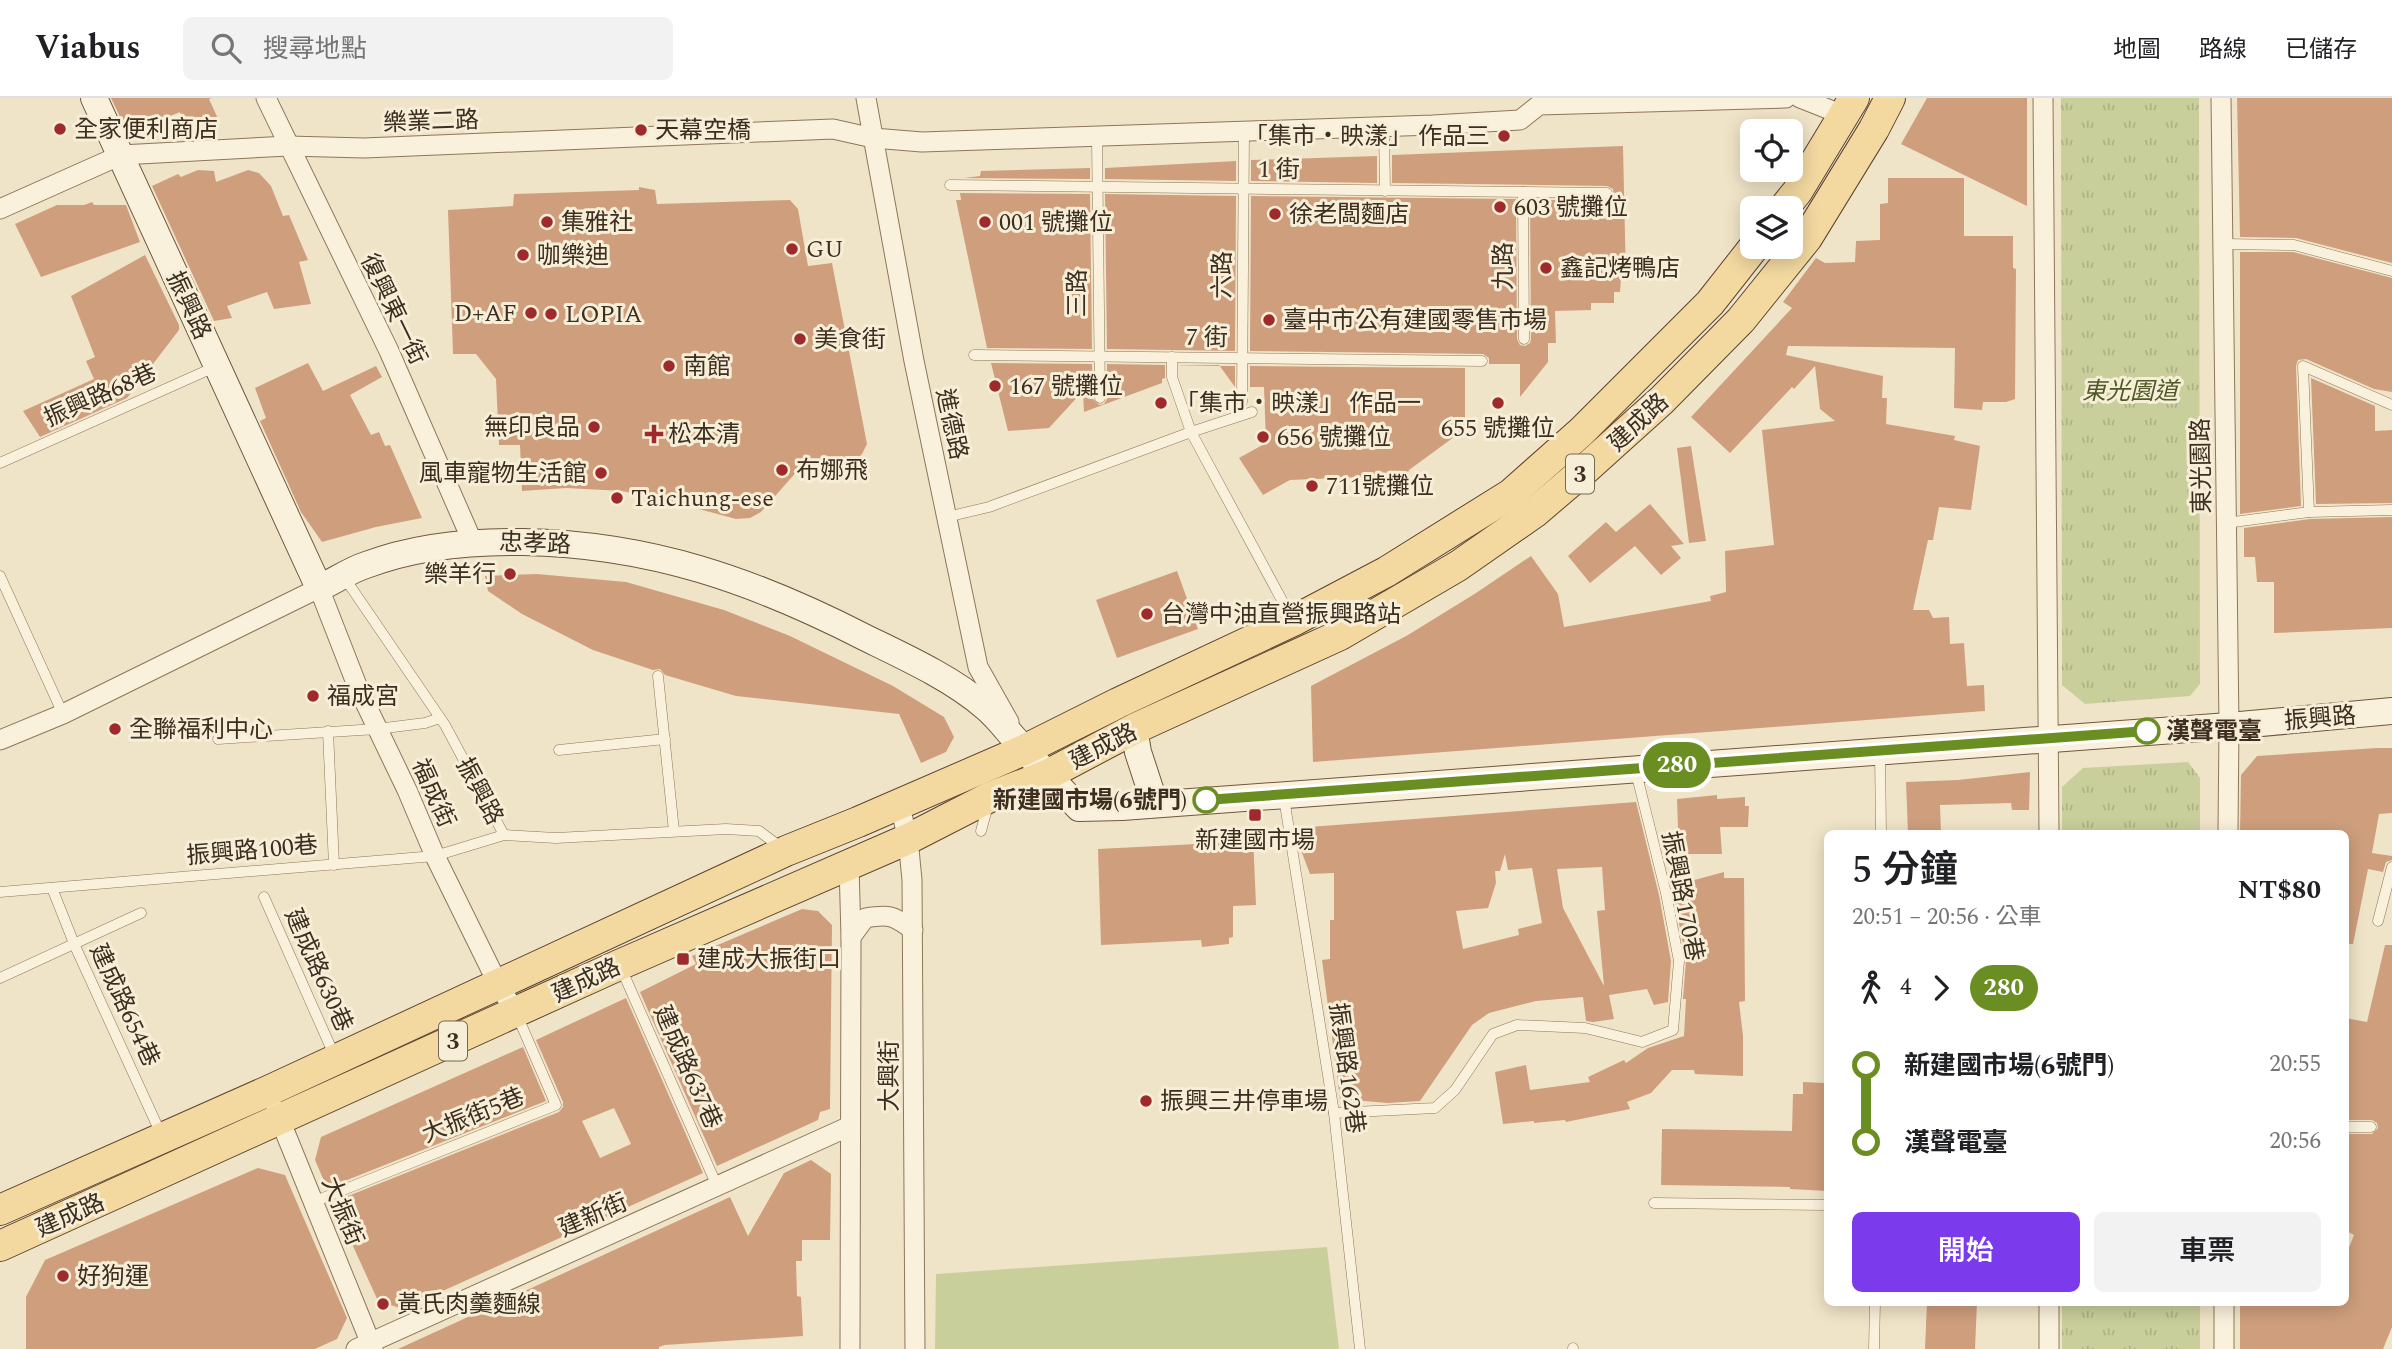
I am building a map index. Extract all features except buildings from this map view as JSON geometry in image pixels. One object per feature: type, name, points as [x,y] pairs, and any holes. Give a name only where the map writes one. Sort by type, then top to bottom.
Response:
[{"type":"main road","name":"振興路","points":[[94,98],[319,588]]},
{"type":"main road","name":"建成路","points":[[1794,196],[1858,117],[1890,98]]},
{"type":"main road","name":"建成路","points":[[0,1246],[619,965],[908,839],[990,797],[1047,775],[1134,729],[1304,652],[1371,618],[1458,566],[1534,513],[1581,473],[1662,400],[1741,320],[1807,238],[1858,117]]},
{"type":"main road","name":"建成路","points":[[0,1210],[268,1091],[786,851],[1024,750],[1293,621],[1386,572],[1511,494],[1605,410],[1710,303],[1745,259]]},
{"type":"main road","name":"忠孝路","points":[[319,588],[365,565],[395,556],[429,548],[473,543],[546,542],[637,552],[690,565],[759,589],[842,625],[965,692],[985,707],[1047,775]]},
{"type":"main road","name":"振興路","points":[[1047,775],[1080,808],[2229,726],[2392,711]]},
{"type":"main road","points":[[1134,729],[1138,752],[1155,804]]},
{"type":"street","name":"復興東一街","points":[[266,98],[388,351],[473,543]]},
{"type":"street","name":"進德路","points":[[866,98],[914,361],[978,667],[1024,750]]},
{"type":"street","name":"樂業二路","points":[[121,155],[288,146],[364,148],[833,129],[873,138],[922,142],[1244,132],[1520,120],[1539,102],[1786,98]]},
{"type":"street","points":[[1800,98],[1858,117]]},
{"type":"street","points":[[2043,98],[2049,830]]},
{"type":"street","name":"東光園路","points":[[2221,98],[2228,830]]},
{"type":"street","points":[[0,209],[121,155]]},
{"type":"street","name":"忠孝路","points":[[0,740],[63,714],[319,588]]},
{"type":"street","name":"福成街","points":[[319,588],[358,688],[435,856],[498,984],[516,1013]]},
{"type":"street","name":"大興街","points":[[899,803],[911,859],[915,1349]]},
{"type":"street","name":"大興街","points":[[849,864],[850,1349]]},
{"type":"street","points":[[851,937],[865,918],[886,914],[897,918],[913,930]]},
{"type":"street","name":"大振街","points":[[268,1091],[313,1202],[366,1347]]},
{"type":"street","name":"建新街","points":[[366,1347],[850,1126]]},
{"type":"street","points":[[2049,1306],[2049,1349]]},
{"type":"street","points":[[2224,1306],[2224,1349]]},
{"type":"lane","points":[[1384,127],[1385,191]]},
{"type":"lane","name":"六路","points":[[1242,402],[1244,132]]},
{"type":"lane","name":"三路","points":[[1097,137],[1100,398]]},
{"type":"lane","name":"1 街","points":[[950,185],[1607,193]]},
{"type":"lane","name":"九路","points":[[1523,192],[1524,339]]},
{"type":"lane","points":[[2223,244],[2294,245],[2392,271]]},
{"type":"lane","name":"7 街","points":[[974,355],[1482,361]]},
{"type":"lane","points":[[1172,357],[1172,377],[1191,432],[1293,621]]},
{"type":"lane","name":"振興路68巷","points":[[0,463],[217,366]]},
{"type":"lane","points":[[2309,512],[2303,366],[2392,405]]},
{"type":"lane","points":[[947,517],[989,507],[1252,412]]},
{"type":"lane","points":[[2226,523],[2309,512],[2392,510]]},
{"type":"lane","points":[[0,576],[63,714]]},
{"type":"lane","name":"振興路","points":[[344,576],[440,718],[504,835],[556,838],[726,829],[759,831],[786,851]]},
{"type":"lane","points":[[658,676],[674,831]]},
{"type":"lane","points":[[218,739],[377,729],[425,723],[440,718]]},
{"type":"lane","points":[[328,731],[334,864]]},
{"type":"lane","points":[[559,750],[665,739]]},
{"type":"lane","points":[[1880,751],[1881,830]]},
{"type":"lane","name":"振興路170巷","points":[[1334,1113],[1435,1108],[1455,1090],[1493,1034],[1517,1026],[1586,1028],[1642,1042],[1673,1030],[1679,961],[1666,893],[1635,768]]},
{"type":"lane","name":"振興路162巷","points":[[1283,794],[1334,1113],[1360,1349]]},
{"type":"lane","points":[[981,831],[990,797]]},
{"type":"lane","name":"振興路100巷","points":[[0,892],[435,856],[504,835]]},
{"type":"lane","points":[[2378,921],[2392,867]]},
{"type":"lane","name":"建成路654巷","points":[[52,888],[75,946],[163,1138]]},
{"type":"lane","name":"建成路630巷","points":[[264,897],[336,1059]]},
{"type":"lane","points":[[0,978],[75,946],[141,913]]},
{"type":"lane","name":"建成路637巷","points":[[619,965],[717,1186]]},
{"type":"lane","name":"大振街5巷","points":[[313,1202],[556,1105],[516,1013]]},
{"type":"lane","points":[[2349,1127],[2371,1127]]},
{"type":"lane","points":[[1654,1203],[1824,1205]]},
{"type":"lane","points":[[1874,1349],[1875,1306]]},
{"type":"green space","name":"東光園道","points":[[2061,98],[2199,98],[2200,684],[2190,696],[2085,704],[2062,685]]},
{"type":"green space","points":[[2188,762],[2200,778],[2200,830],[2062,830],[2062,787],[2083,768]]},
{"type":"green space","points":[[1327,1247],[1339,1349],[935,1349],[936,1274]]},
{"type":"green space","points":[[2062,1306],[2200,1306],[2200,1349],[2062,1349]]},
{"type":"bus line","name":"280","points":[[1206,800],[2147,731]]},
{"type":"place","name":"全家便利商店","points":[[60,129]]},
{"type":"place","name":"天幕空橋","points":[[641,130]]},
{"type":"place","name":"「集市‧映漾」 作品三","points":[[1504,136]]},
{"type":"place","name":"603 號攤位","points":[[1500,207]]},
{"type":"place","name":"徐老闆麵店","points":[[1275,214]]},
{"type":"place","name":"集雅社","points":[[547,222]]},
{"type":"place","name":"001 號攤位","points":[[985,222]]},
{"type":"place","name":"GU","points":[[792,249]]},
{"type":"place","name":"咖樂迪","points":[[523,255]]},
{"type":"place","name":"鑫記烤鴨店","points":[[1546,268]]},
{"type":"place","name":"D+AF","points":[[531,313]]},
{"type":"place","name":"LOPIA","points":[[551,314]]},
{"type":"place","name":"臺中市公有建國零售市場","points":[[1269,320]]},
{"type":"place","name":"美食街","points":[[800,339]]},
{"type":"place","name":"南館","points":[[669,366]]},
{"type":"place","name":"167 號攤位","points":[[995,386]]},
{"type":"place","name":"「集市‧映漾」 作品一","points":[[1161,403]]},
{"type":"place","name":"655 號攤位","points":[[1498,403]]},
{"type":"place","name":"無印良品","points":[[594,427]]},
{"type":"place","name":"松本清","points":[[654,434]]},
{"type":"place","name":"656 號攤位","points":[[1263,437]]},
{"type":"place","name":"布娜飛","points":[[782,470]]},
{"type":"place","name":"風車寵物生活館","points":[[601,473]]},
{"type":"place","name":"711號攤位","points":[[1312,486]]},
{"type":"place","name":"Taichung-ese","points":[[617,498]]},
{"type":"place","name":"樂羊行","points":[[510,574]]},
{"type":"place","name":"台灣中油直營振興路站","points":[[1147,614]]},
{"type":"place","name":"福成宮","points":[[313,696]]},
{"type":"place","name":"全聯福利中心","points":[[115,729]]},
{"type":"place","name":"漢聲電臺","points":[[2147,731]]},
{"type":"place","name":"新建國市場(6號門)","points":[[1206,800]]},
{"type":"place","name":"新建國市場","points":[[1255,815]]},
{"type":"place","name":"建成大振街口","points":[[683,959]]},
{"type":"place","name":"振興三井停車場","points":[[1146,1101]]},
{"type":"place","name":"好狗運","points":[[63,1276]]},
{"type":"place","name":"黃氏肉羹麵線","points":[[383,1304]]}]
